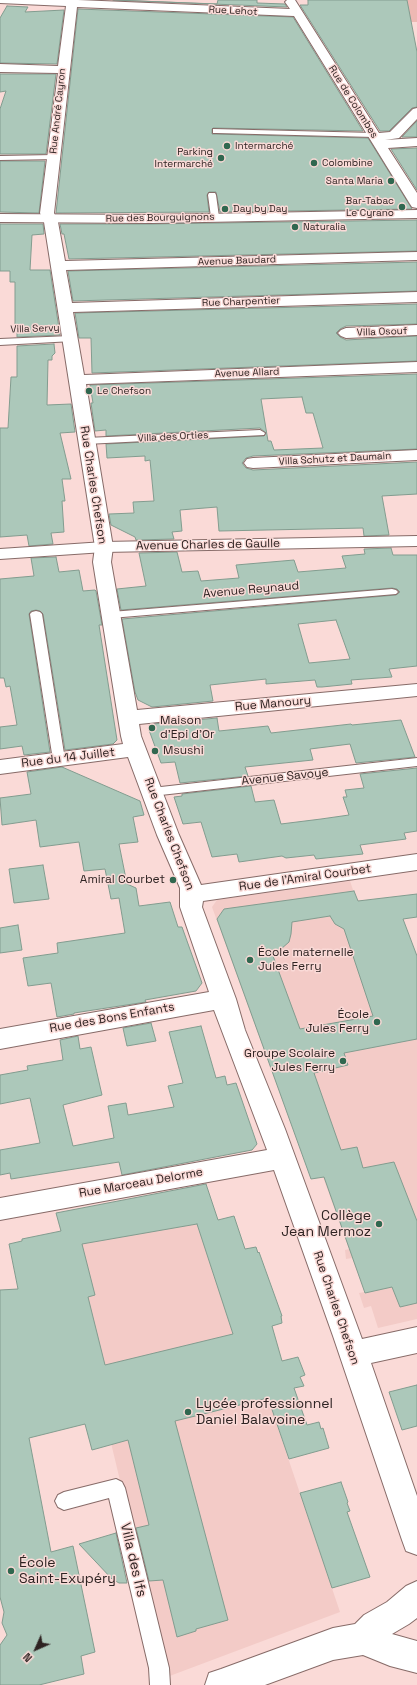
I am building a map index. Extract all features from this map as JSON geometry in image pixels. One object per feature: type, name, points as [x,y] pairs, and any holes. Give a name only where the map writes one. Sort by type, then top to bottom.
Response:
[{"type":"street","name":"Rue Lehot","points":[[0,0],[299,13]]},
{"type":"street","name":"Rue de Colombes","points":[[290,0],[417,204]]},
{"type":"street","name":"Rue André Cayron","points":[[49,219],[47,213],[72,3]]},
{"type":"street","points":[[0,68],[63,70]]},
{"type":"street","points":[[376,138],[405,140],[417,112]]},
{"type":"street","name":"Rue des Bourguignons","points":[[0,218],[49,219],[417,214]]},
{"type":"street","name":"Rue Charles Chefson","points":[[49,219],[51,222],[104,547],[102,562],[131,736],[192,894],[190,901],[191,907],[224,998],[233,1030],[282,1158],[417,1540]]},
{"type":"street","name":"Avenue Baudard","points":[[57,266],[417,256]]},
{"type":"street","name":"Rue Charpentier","points":[[65,308],[417,297]]},
{"type":"street","name":"Villa Osouf","points":[[346,333],[417,330]]},
{"type":"street","name":"Avenue Allard","points":[[76,380],[417,367]]},
{"type":"street","name":"Villa Schutz et Daumain","points":[[253,463],[417,455]]},
{"type":"street","name":"Avenue Charles de Gaulle","points":[[0,554],[104,547],[417,541]]},
{"type":"street","name":"Rue Manoury","points":[[128,718],[417,690]]},
{"type":"street","name":"Rue du 14 Juillet","points":[[0,767],[135,749]]},
{"type":"street","name":"Rue de l'Amiral Courbet","points":[[192,894],[417,862]]},
{"type":"street","name":"Rue des Bons Enfants","points":[[0,1039],[224,998]]},
{"type":"street","name":"Rue Marceau Delorme","points":[[0,1209],[282,1158]]},
{"type":"street","points":[[352,1354],[417,1340]]},
{"type":"street","points":[[363,1639],[375,1626],[398,1613],[417,1597]]},
{"type":"street","points":[[221,1685],[342,1641],[363,1639],[390,1650],[417,1657]]},
{"type":"lane","points":[[216,132],[376,138]]},
{"type":"lane","points":[[0,158],[54,157]]},
{"type":"lane","points":[[212,195],[215,217]]},
{"type":"lane","name":"Villa Servy","points":[[0,342],[70,339]]},
{"type":"lane","name":"Villa des Orties","points":[[86,440],[260,432]]},
{"type":"lane","name":"Avenue Reynaud","points":[[111,615],[392,592]]},
{"type":"lane","points":[[36,614],[59,760]]},
{"type":"lane","name":"Avenue Savoye","points":[[152,792],[417,762]]},
{"type":"lane","name":"Villa des Ifs","points":[[64,1501],[116,1488],[159,1668],[160,1685]]},
{"type":"shaded area","points":[[384,0],[417,0],[417,22],[406,22],[410,14],[408,10]]},
{"type":"shaded area","name":"Groupe Scolaire Jules Ferry","points":[[350,881],[379,966],[417,960],[417,1319],[378,1328],[371,1306],[364,1308],[359,1293],[365,1292],[352,1258],[346,1259],[345,1250],[349,1249],[323,1177],[311,1179],[212,907],[217,900]]},
{"type":"shaded area","name":"Lycée professionnel Daniel Balavoine","points":[[197,1188],[340,1612],[167,1677],[56,1213]]},
{"type":"building","points":[[113,0],[217,4],[218,0],[257,0],[257,3],[285,4],[287,7]]},
{"type":"building","points":[[308,0],[407,0],[417,52],[417,107],[412,108],[389,131],[380,131],[300,5],[308,5]]},
{"type":"building","points":[[7,6],[28,7],[25,12],[64,10],[57,64],[0,63],[0,18]]},
{"type":"building","points":[[78,9],[293,17],[363,131],[213,128],[212,134],[368,138],[412,209],[220,212],[216,192],[209,192],[207,195],[209,212],[56,213]]},
{"type":"building","points":[[0,74],[56,74],[46,154],[0,154],[0,109],[6,91],[0,92]]},
{"type":"building","points":[[417,121],[417,137],[402,137]]},
{"type":"building","points":[[417,148],[417,190],[391,149]]},
{"type":"building","points":[[0,161],[45,161],[39,213],[0,212]]},
{"type":"building","points":[[417,220],[417,251],[69,259],[64,234],[62,234],[60,224],[151,224]]},
{"type":"building","points":[[0,224],[43,224],[44,234],[32,235],[30,270],[50,270],[60,335],[17,337],[17,331],[15,331],[15,282],[10,282],[10,271],[0,271]]},
{"type":"building","points":[[417,262],[417,291],[73,301],[68,271]]},
{"type":"building","points":[[417,304],[417,324],[346,326],[336,333],[346,340],[417,336],[417,361],[92,373],[91,338],[79,338],[75,313]]},
{"type":"building","points":[[54,344],[55,353],[52,356],[52,360],[48,360],[47,405],[71,404],[75,432],[60,433],[71,479],[62,479],[65,501],[62,501],[64,532],[51,533],[53,544],[29,546],[27,535],[0,537],[0,428],[8,428],[11,377],[17,377],[17,346]]},
{"type":"building","points":[[417,374],[417,449],[253,456],[246,458],[242,463],[246,468],[253,470],[417,462],[417,494],[382,496],[389,535],[364,536],[363,528],[219,531],[217,507],[180,510],[182,531],[172,532],[174,539],[136,540],[135,537],[111,525],[109,514],[134,513],[133,502],[154,501],[150,460],[145,461],[145,456],[107,458],[106,444],[264,436],[266,433],[260,428],[106,436],[106,430],[95,431],[90,385]],"holes":[[[302,397],[306,413],[313,413],[323,448],[274,450],[271,441],[268,441],[261,399]]]},
{"type":"building","points":[[391,548],[393,555],[417,555],[417,666],[389,669],[392,677],[351,680],[352,684],[322,687],[317,687],[315,680],[266,684],[266,679],[210,685],[213,701],[152,707],[138,700],[135,692],[122,619],[396,595],[400,592],[397,589],[392,588],[121,610],[117,589],[146,586],[139,553],[177,552],[182,572],[198,571],[201,581],[239,578],[236,565],[294,560],[298,572],[346,568],[342,556],[365,554],[364,549]],"holes":[[[336,620],[350,659],[309,663],[298,624]]]},
{"type":"building","points":[[56,557],[59,572],[79,570],[83,591],[96,591],[102,625],[99,625],[117,740],[113,744],[65,750],[43,614],[36,610],[31,611],[29,614],[50,752],[24,755],[22,746],[0,749],[0,727],[17,725],[10,686],[6,687],[4,678],[0,678],[0,579],[34,576],[31,558]]},
{"type":"building","points":[[217,718],[219,731],[268,726],[271,733],[401,720],[415,757],[356,763],[350,744],[310,749],[313,760],[245,767],[248,776],[180,783],[175,762],[161,763],[149,730],[153,724]]},
{"type":"building","points":[[62,767],[140,801],[144,815],[133,817],[138,842],[119,844],[127,884],[136,888],[139,906],[170,902],[178,927],[182,927],[202,983],[196,991],[145,1000],[146,1002],[57,1017],[51,983],[28,986],[23,958],[58,953],[57,943],[125,933],[119,898],[111,899],[105,869],[84,871],[79,842],[40,847],[36,820],[2,825],[0,798],[31,794],[27,772]]},
{"type":"building","points":[[417,768],[417,831],[404,833],[406,839],[360,845],[363,854],[316,859],[314,855],[286,858],[282,856],[239,862],[237,854],[212,857],[201,822],[183,824],[174,797],[182,796],[182,794],[251,786],[255,802],[274,800],[281,824],[349,815],[343,797],[347,797],[345,790],[364,788],[360,774]]},
{"type":"building","points":[[43,865],[49,899],[14,903],[9,869]]},
{"type":"building","points":[[354,891],[358,901],[417,894],[417,917],[403,919],[417,956],[417,1039],[344,1053],[348,1065],[314,1073],[341,1150],[357,1147],[363,1168],[394,1162],[417,1221],[417,1303],[400,1307],[392,1287],[365,1293],[324,1177],[311,1179],[217,919],[224,909]],"holes":[[[330,916],[335,924],[344,929],[373,1016],[300,1029],[273,956],[289,942],[292,922]]]},
{"type":"building","points":[[18,925],[22,950],[0,953],[0,928]]},
{"type":"building","points":[[151,1023],[156,1041],[127,1046],[123,1028]]},
{"type":"building","points":[[201,1026],[216,1078],[225,1076],[227,1085],[236,1083],[257,1144],[252,1150],[122,1175],[119,1162],[11,1179],[10,1173],[0,1175],[0,1150],[40,1143],[30,1098],[0,1104],[0,1075],[28,1070],[27,1066],[63,1060],[60,1040],[78,1036],[80,1049],[91,1047],[102,1095],[63,1105],[73,1146],[114,1138],[108,1106],[126,1103],[128,1115],[174,1107],[168,1086],[183,1083],[169,1032]]},
{"type":"building","points":[[206,1184],[218,1220],[234,1216],[245,1249],[256,1247],[258,1253],[259,1252],[282,1316],[282,1323],[272,1326],[282,1361],[298,1357],[305,1375],[300,1377],[304,1386],[294,1388],[307,1425],[319,1422],[321,1429],[323,1428],[329,1448],[289,1459],[268,1398],[175,1421],[228,1620],[196,1629],[196,1631],[177,1637],[163,1580],[149,1581],[136,1528],[149,1525],[128,1440],[92,1450],[85,1424],[29,1438],[51,1552],[73,1546],[95,1652],[81,1656],[84,1674],[39,1685],[0,1685],[0,1645],[7,1635],[2,1623],[4,1612],[0,1597],[0,1290],[18,1289],[9,1244],[22,1241],[22,1239],[61,1231],[56,1213]],"holes":[[[197,1224],[233,1334],[105,1365],[88,1297],[95,1295],[82,1244]]]},
{"type":"building","points":[[417,1385],[417,1426],[402,1430],[389,1392]]},
{"type":"building","points":[[341,1482],[350,1511],[347,1512],[370,1577],[332,1588],[300,1493]]},
{"type":"building","points":[[116,1533],[127,1583],[119,1583],[112,1579],[79,1544]]},
{"type":"place","name":"Intermarché","points":[[227,146]]},
{"type":"place","name":"Parking Intermarché","points":[[221,158]]},
{"type":"place","name":"Colombine","points":[[314,163]]},
{"type":"place","name":"Santa Maria","points":[[391,181]]},
{"type":"place","name":"Bar-Tabac Le Cyrano","points":[[402,207]]},
{"type":"place","name":"Day by Day","points":[[225,209]]},
{"type":"place","name":"Naturalia","points":[[295,227]]},
{"type":"place","name":"Le Chefson","points":[[89,391]]},
{"type":"place","name":"Maison d'Epi d'Or","points":[[152,728]]},
{"type":"place","name":"Msushi","points":[[155,751]]},
{"type":"place","name":"Amiral Courbet","points":[[173,880]]},
{"type":"place","name":"École maternelle Jules Ferry","points":[[250,960]]},
{"type":"place","name":"École Jules Ferry","points":[[377,1022]]},
{"type":"place","name":"Groupe Scolaire Jules Ferry","points":[[343,1061]]},
{"type":"place","name":"Collège Jean Mermoz","points":[[379,1224]]},
{"type":"place","name":"Lycée professionnel Daniel Balavoine","points":[[188,1412]]},
{"type":"place","name":"École Saint-Exupéry","points":[[11,1571]]}]
